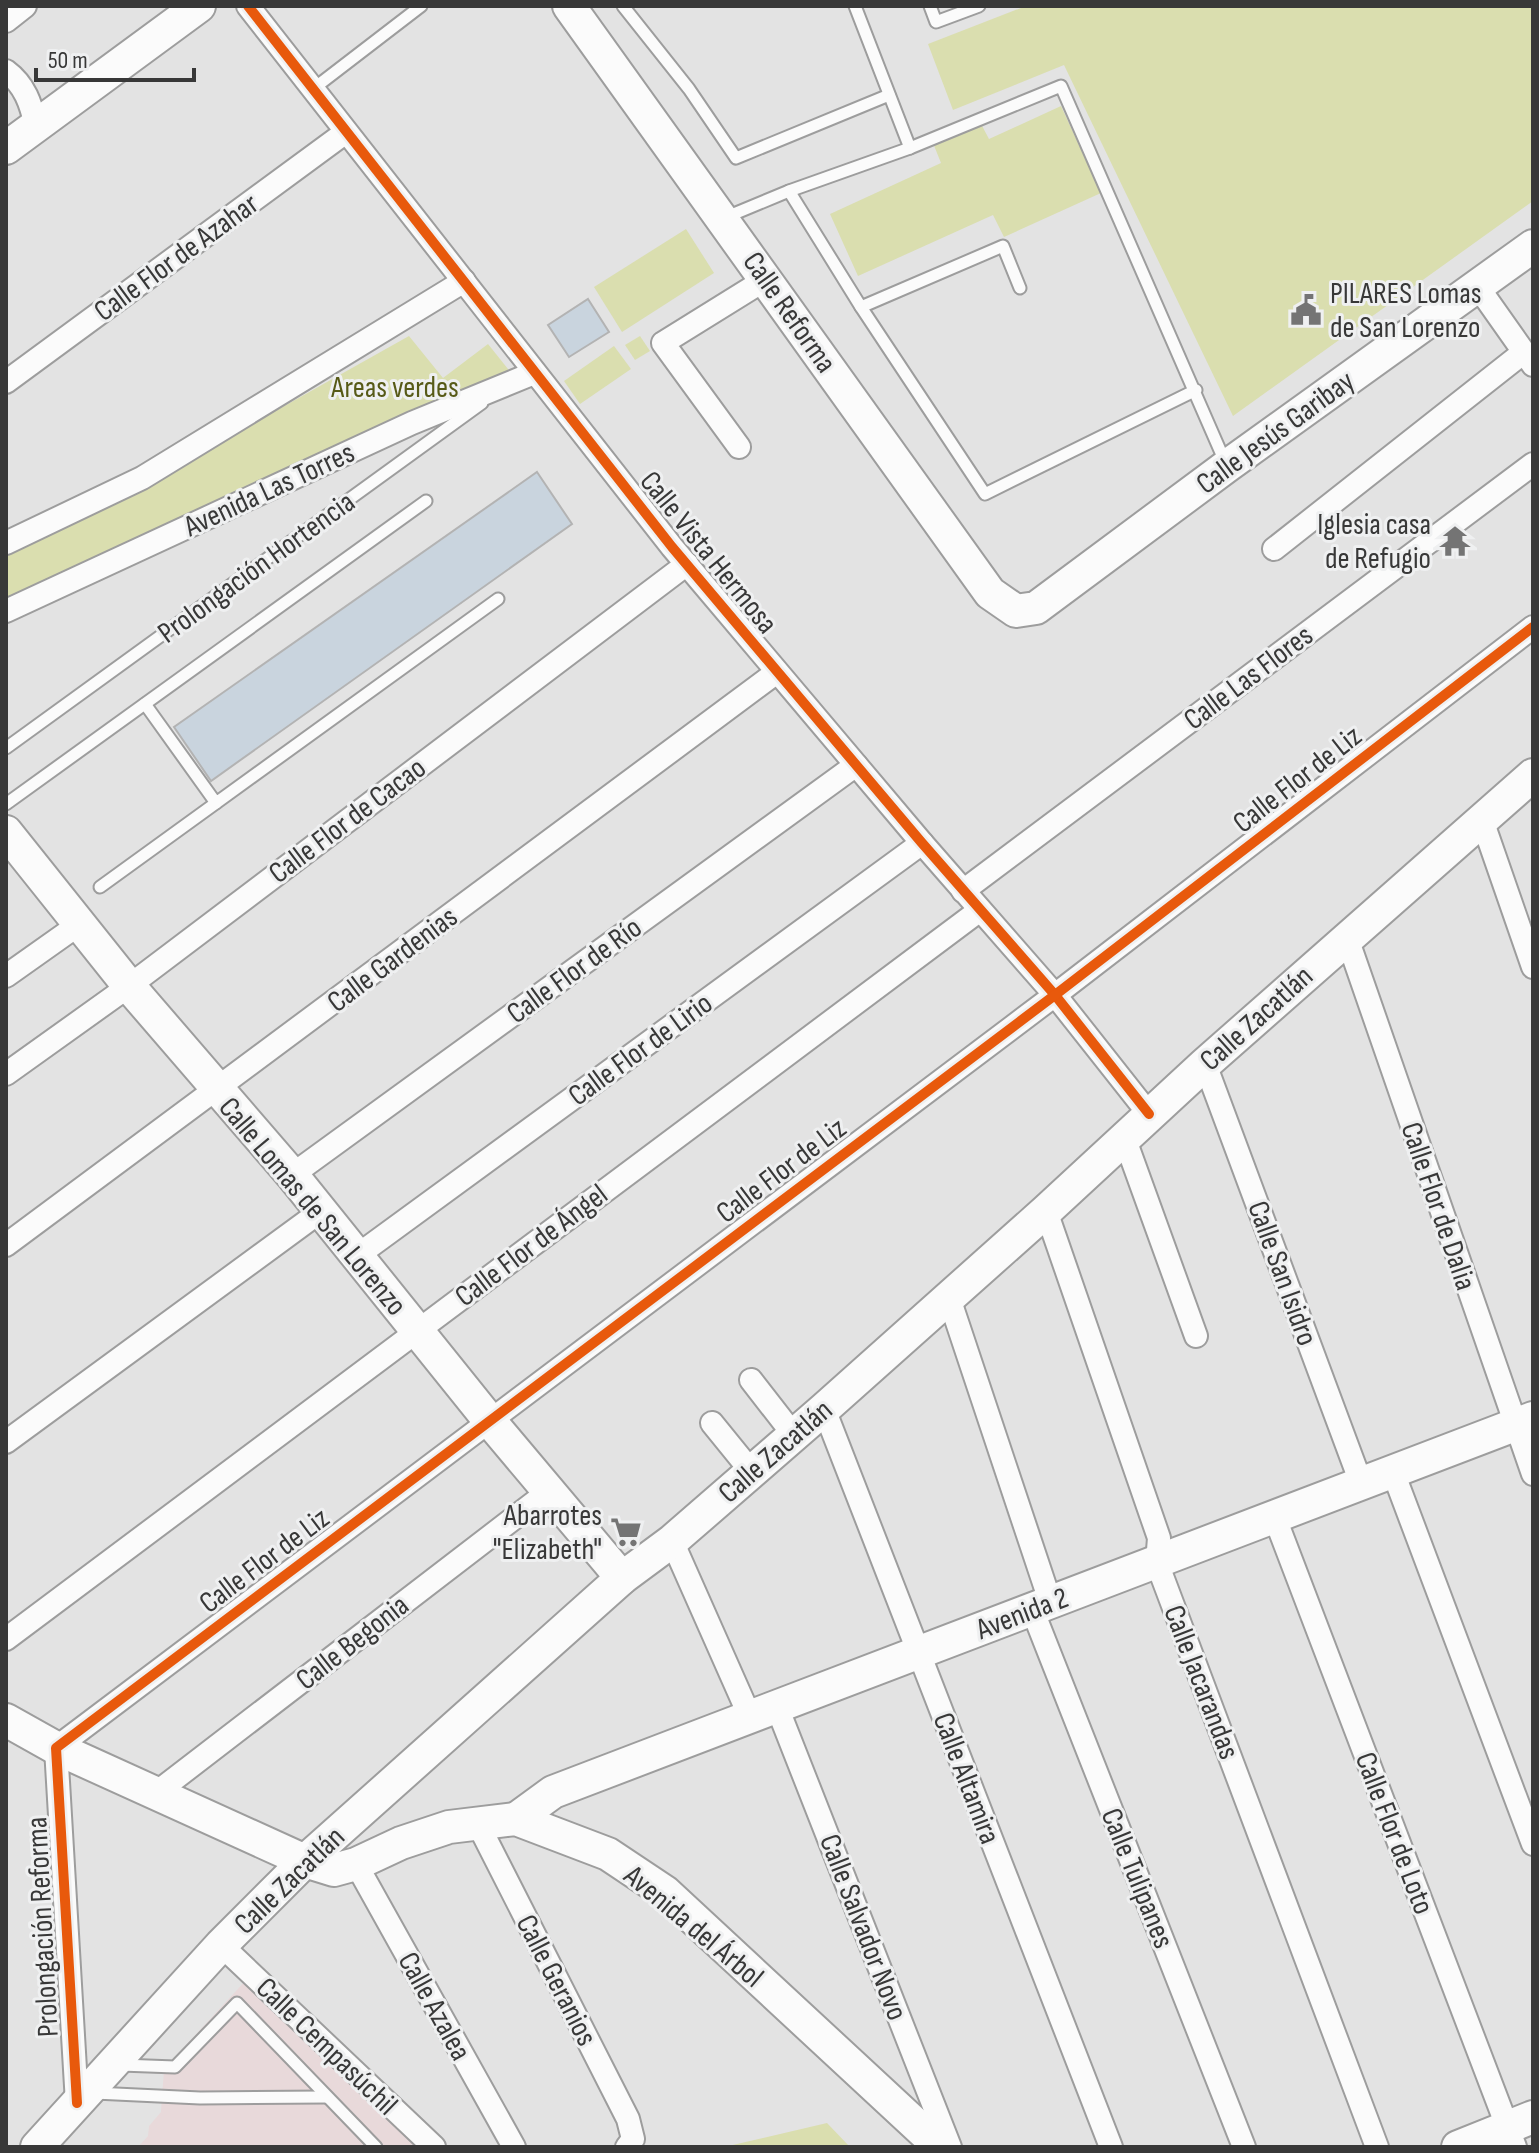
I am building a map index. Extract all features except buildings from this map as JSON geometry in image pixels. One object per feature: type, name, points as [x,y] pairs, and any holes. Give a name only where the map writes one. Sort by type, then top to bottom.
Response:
[{"type":"street","points":[[6,21],[25,6]]},
{"type":"street","points":[[6,148],[199,6]]},
{"type":"street","name":"Calle Vista Hermosa","points":[[248,6],[687,564],[922,843],[1055,995],[1149,1114]]},
{"type":"street","name":"Calle Reforma","points":[[569,6],[990,593],[1016,611]]},
{"type":"street","points":[[6,71],[18,80],[31,104],[36,126]]},
{"type":"street","name":"Calle Flor de Azahar","points":[[6,382],[346,132]]},
{"type":"street","name":"Calle Jesús Garibay","points":[[1016,611],[1036,608],[1533,246]]},
{"type":"street","points":[[739,447],[663,343],[766,279]]},
{"type":"street","points":[[6,543],[142,478],[464,281]]},
{"type":"street","points":[[1274,549],[1528,359],[1478,287]]},
{"type":"street","name":"Avenida Las Torres","points":[[6,611],[412,423],[534,373]]},
{"type":"street","name":"Calle Las Flores","points":[[963,891],[1533,464]]},
{"type":"street","name":"Calle Flor de Cacao","points":[[6,1074],[129,986],[687,564]]},
{"type":"street","name":"Calle Flor de Liz","points":[[56,1748],[1055,995],[1533,627]]},
{"type":"street","name":"Calle Gardenias","points":[[6,1245],[777,672]]},
{"type":"street","name":"Calle Flor de Río","points":[[292,1175],[856,765]]},
{"type":"street","name":"Calle Zacatlán","points":[[37,2147],[221,1945],[305,1861],[622,1578],[672,1541],[824,1409],[1046,1211],[1149,1114],[1533,775]]},
{"type":"street","points":[[1482,820],[1533,967]]},
{"type":"street","name":"Calle Lomas de San Lorenzo","points":[[6,832],[78,925],[292,1175],[489,1420],[622,1578]]},
{"type":"street","name":"Calle Flor de Lirio","points":[[358,1255],[922,843]]},
{"type":"street","name":"Calle Flor de Ángel","points":[[6,1639],[980,910]]},
{"type":"street","points":[[6,976],[78,925]]},
{"type":"street","name":"Calle Flor de Dalia","points":[[1347,938],[1524,1421],[1533,1474]]},
{"type":"street","name":"Calle San Isidro","points":[[1205,1064],[1361,1483]]},
{"type":"street","points":[[1124,1137],[1196,1336]]},
{"type":"street","points":[[6,1442],[321,1211]]},
{"type":"street","name":"Calle Jacarandas","points":[[1046,1211],[1159,1538],[1157,1563],[1377,2147]]},
{"type":"street","name":"Calle Tulipanes","points":[[949,1298],[1041,1605],[1244,2147]]},
{"type":"street","points":[[751,1380],[793,1434]]},
{"type":"street","name":"Calle Altamira","points":[[824,1409],[1111,2147]]},
{"type":"street","name":"Avenida 2","points":[[516,1819],[553,1792],[1524,1421]]},
{"type":"street","points":[[712,1423],[751,1471]]},
{"type":"street","points":[[1393,1472],[1533,1844]]},
{"type":"street","name":"Calle Begonia","points":[[156,1793],[548,1492]]},
{"type":"street","name":"Calle Flor de Loto","points":[[1275,1518],[1518,2130]]},
{"type":"street","name":"Calle Salvador Novo","points":[[672,1541],[764,1712],[950,2147]]},
{"type":"street","name":"Avenida del Árbol","points":[[6,1720],[56,1748],[305,1861],[334,1870],[449,1827],[516,1819],[608,1854],[665,1892],[940,2147]]},
{"type":"street","name":"Prolongación Reforma","points":[[56,1748],[82,2098]]},
{"type":"street","name":"Calle Geranios","points":[[477,1822],[628,2119],[630,2143]]},
{"type":"street","name":"Calle Azalea","points":[[356,1864],[514,2147]]},
{"type":"street","name":"Calle Cempasúchil","points":[[221,1945],[434,2147]]},
{"type":"street","points":[[1458,2147],[1518,2130]]},
{"type":"lane","points":[[313,89],[421,6]]},
{"type":"lane","points":[[623,6],[689,89],[736,158],[889,95]]},
{"type":"lane","points":[[855,6],[910,148]]},
{"type":"lane","points":[[930,6],[936,22],[979,6]]},
{"type":"lane","points":[[724,218],[910,148],[1061,86],[1227,466]]},
{"type":"lane","points":[[789,191],[861,307],[985,494],[1196,390]]},
{"type":"lane","points":[[861,307],[1003,246],[1020,288]]},
{"type":"lane","name":"Prolongación Hortencia","points":[[6,748],[506,386]]},
{"type":"lane","points":[[6,804],[426,501]]},
{"type":"lane","points":[[100,887],[498,599]]},
{"type":"lane","points":[[145,704],[216,803]]},
{"type":"lane","points":[[110,2065],[175,2067],[237,2003],[376,2147]]},
{"type":"lane","points":[[82,2098],[326,2097]]},
{"type":"shaded area","points":[[248,1978],[423,2147],[138,2147],[161,2112],[164,2069]]},
{"type":"green space","points":[[1026,6],[1533,6],[1533,201],[1233,416],[1064,65],[953,110],[928,44]]},
{"type":"green space","points":[[1061,106],[1101,193],[1004,237],[993,215],[858,276],[830,214],[941,163],[933,143],[980,122],[989,139]]},
{"type":"green space","points":[[686,229],[714,273],[622,332],[594,287]]},
{"type":"green space","name":"Areas verdes","points":[[409,336],[443,378],[488,344],[512,374],[6,600],[6,552],[172,469]]},
{"type":"green space","points":[[640,336],[650,351],[635,360],[625,345]]},
{"type":"green space","points":[[614,346],[631,369],[580,404],[564,381]]},
{"type":"green space","points":[[827,2123],[850,2147],[724,2147]]},
{"type":"cycle path","points":[[248,6],[672,547],[1055,995],[1149,1114]]},
{"type":"cycle path","points":[[77,2103],[56,1748],[1055,995],[1533,627]]},
{"type":"place","name":"PILARES Lomas de San Lorenzo","points":[[1306,310]]},
{"type":"place","name":"Iglesia casa de Refugio","points":[[1455,541]]},
{"type":"place","name":"Abarrotes \"Elizabeth\"","points":[[626,1532]]}]
